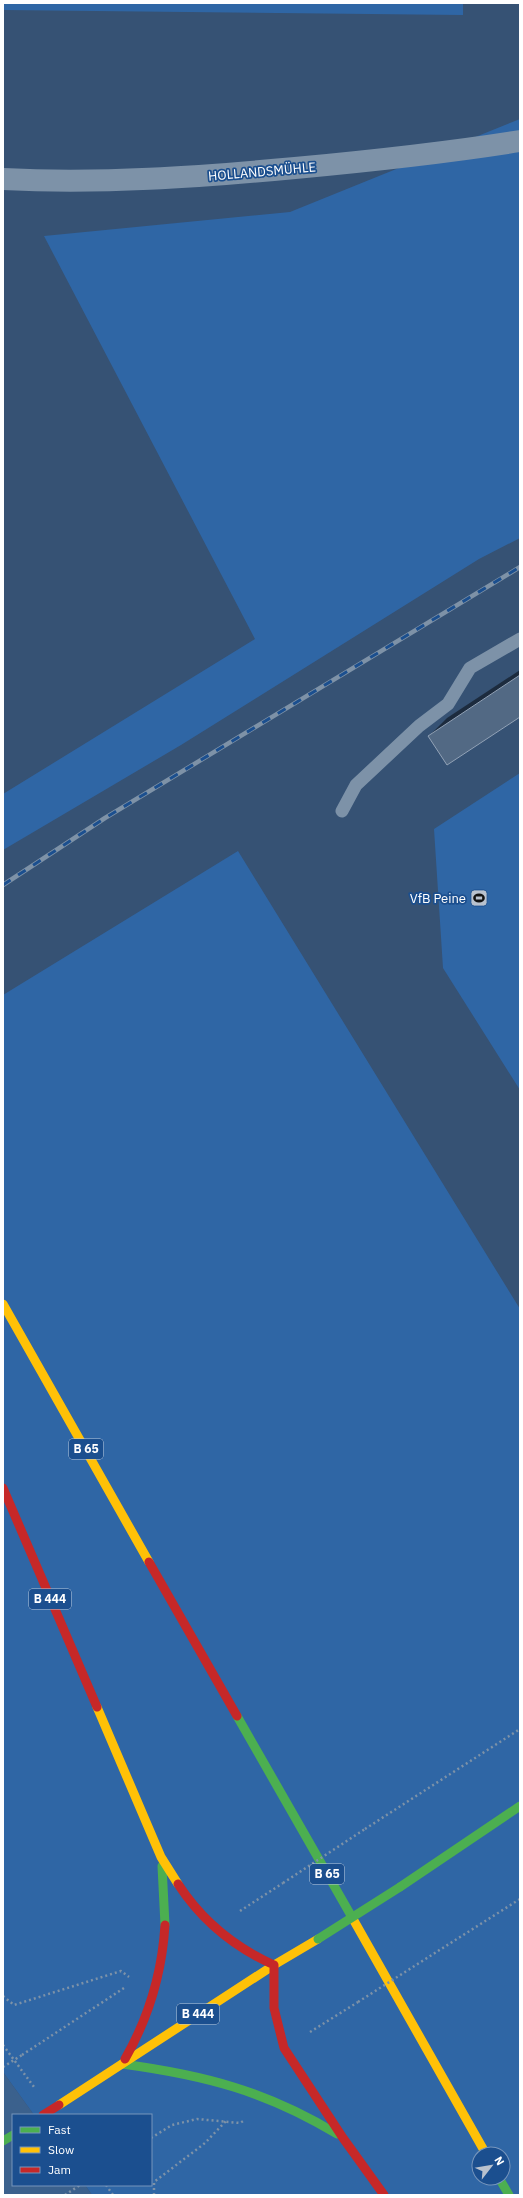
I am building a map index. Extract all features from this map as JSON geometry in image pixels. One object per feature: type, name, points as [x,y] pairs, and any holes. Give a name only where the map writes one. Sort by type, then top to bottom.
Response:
[{"type":"main road","name":"B 65","points":[[3,1304],[481,2146]]},
{"type":"main road","name":"B 444","points":[[3,1488],[161,1857]]},
{"type":"main road","name":"B 444","points":[[45,2114],[274,1965],[400,1887],[520,1806]]},
{"type":"main road","points":[[161,1857],[175,1883],[193,1907],[214,1929],[243,1951],[258,1960],[274,1965],[274,2008],[284,2048],[343,2138],[384,2195]]},
{"type":"main road","points":[[161,1857],[166,1908],[161,1964],[149,2012],[137,2040],[122,2064],[196,2074],[258,2092],[301,2112],[343,2138]]},
{"type":"main road","points":[[3,2141],[12,2136]]},
{"type":"main road","points":[[504,2186],[509,2195]]},
{"type":"street","name":"HOLLANDSMÜHLE","points":[[3,179],[189,178],[455,151],[520,142]]},
{"type":"lane","points":[[342,811],[356,785],[418,726],[448,704],[470,668],[520,639]]},
{"type":"path","points":[[283,1882],[520,1729]]},
{"type":"path","points":[[358,2002],[520,1899]]},
{"type":"path","points":[[3,1996],[14,2004],[121,1971],[134,1981]]},
{"type":"path","points":[[3,2045],[36,2090]]},
{"type":"path","points":[[3,2067],[22,2055]]},
{"type":"path","points":[[152,2137],[172,2125],[197,2119],[240,2123],[252,2115],[258,2092]]},
{"type":"path","points":[[154,2195],[154,2182],[205,2143],[226,2121]]},
{"type":"path","points":[[64,2195],[78,2186]]},
{"type":"path","points":[[107,2186],[113,2195]]},
{"type":"shaded area","points":[[3,3],[463,3],[463,15],[3,10]]},
{"type":"shaded area","points":[[520,119],[520,538],[479,559],[181,745],[3,850],[3,794],[255,639],[44,236],[290,212]]},
{"type":"shaded area","name":"VfB Peine","points":[[520,773],[520,1090],[443,968],[434,829]]},
{"type":"shaded area","points":[[238,851],[520,1309],[520,2195],[92,2195],[86,2186],[152,2186],[152,2114],[33,2114],[3,2072],[3,995]]},
{"type":"shaded area","points":[[3,2072],[33,2114],[12,2114],[12,2186],[86,2186],[92,2195],[3,2195]]},
{"type":"building","points":[[520,675],[520,717],[447,765],[428,736]]},
{"type":"railway","points":[[3,885],[105,818],[520,567]]},
{"type":"traffic: fast","points":[[237,1716],[353,1919]]},
{"type":"traffic: fast","points":[[400,1887],[520,1806]]},
{"type":"traffic: fast","points":[[162,1866],[165,1925]]},
{"type":"traffic: fast","points":[[318,1939],[400,1887]]},
{"type":"traffic: fast","points":[[122,2064],[152,2068],[234,2087],[285,2106],[337,2134]]},
{"type":"traffic: fast","points":[[3,2141],[12,2136]]},
{"type":"traffic: fast","points":[[504,2186],[509,2195]]},
{"type":"traffic: slow","points":[[3,1304],[149,1562]]},
{"type":"traffic: slow","points":[[97,1707],[161,1857],[178,1884]]},
{"type":"traffic: slow","points":[[353,1919],[481,2146]]},
{"type":"traffic: slow","points":[[59,2105],[274,1965],[318,1939]]},
{"type":"traffic: jam","points":[[3,1488],[97,1707]]},
{"type":"traffic: jam","points":[[149,1562],[237,1716]]},
{"type":"traffic: jam","points":[[178,1884],[198,1910],[220,1932],[259,1958],[274,1965]]},
{"type":"traffic: jam","points":[[125,2059],[141,2027],[153,1995],[161,1961],[165,1925]]},
{"type":"traffic: jam","points":[[274,1965],[274,2008],[284,2048],[343,2138],[384,2195]]},
{"type":"traffic: jam","points":[[45,2114],[59,2105]]},
{"type":"place","name":"VfB Peine","points":[[479,898]]}]
